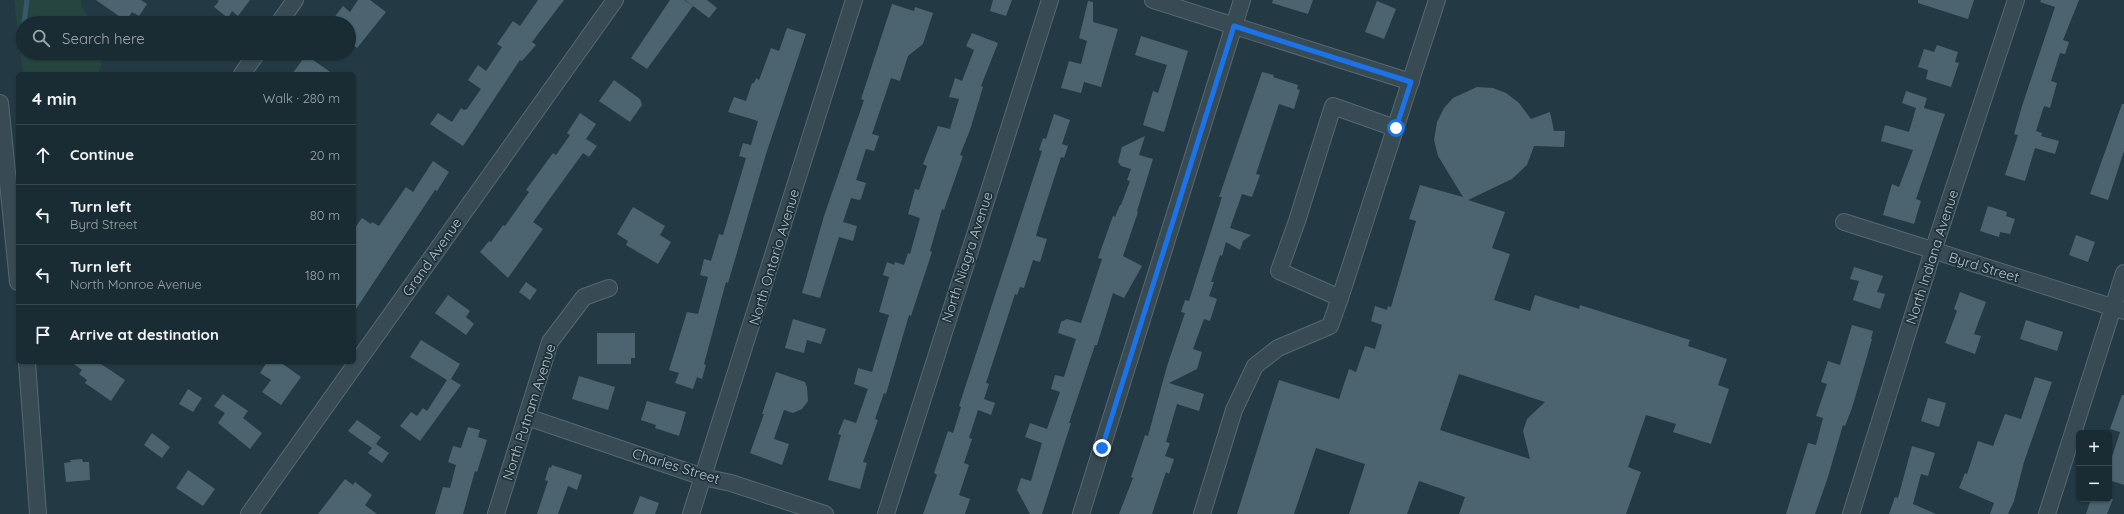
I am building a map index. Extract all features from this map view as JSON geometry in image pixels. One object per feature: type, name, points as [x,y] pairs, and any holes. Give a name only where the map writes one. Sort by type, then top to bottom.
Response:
[{"type":"street","points":[[284,16],[295,0]]},
{"type":"street","name":"Grand Avenue","points":[[356,364],[615,0]]},
{"type":"street","name":"North Ontario Avenue","points":[[691,514],[854,0]]},
{"type":"street","name":"North Niagra Avenue","points":[[886,514],[1050,0]]},
{"type":"street","points":[[1153,0],[1411,82]]},
{"type":"street","points":[[1081,514],[1242,0]]},
{"type":"street","points":[[1202,514],[1234,410],[1254,366],[1278,348],[1330,326],[1437,0]]},
{"type":"street","name":"North Indiana Avenue","points":[[1851,514],[1934,251],[2016,0]]},
{"type":"street","points":[[243,72],[252,60]]},
{"type":"street","points":[[0,103],[16,262]]},
{"type":"street","points":[[1340,298],[1279,271],[1297,221],[1334,106],[1396,128]]},
{"type":"street","name":"Byrd Street","points":[[1844,222],[2118,309]]},
{"type":"street","points":[[2047,514],[2118,309],[2124,273]]},
{"type":"street","name":"North Putnam Avenue","points":[[496,514],[550,342],[584,297],[609,288]]},
{"type":"street","points":[[31,364],[38,514]]},
{"type":"street","name":"Grand Avenue","points":[[249,514],[356,364]]},
{"type":"street","name":"Charles Street","points":[[527,417],[703,477],[731,483],[825,514]]},
{"type":"green space","points":[[14,0],[81,0],[81,6],[88,16],[16,16]]},
{"type":"green space","points":[[21,60],[103,60],[99,72],[23,72]]},
{"type":"building","points":[[96,0],[141,0],[147,4],[139,16],[132,12],[129,16],[119,16]]},
{"type":"building","points":[[217,0],[250,0],[238,16],[232,11],[229,16],[225,16],[214,7],[219,1]]},
{"type":"building","points":[[358,0],[370,0],[386,12],[357,48],[356,16],[335,16],[343,6],[350,12]]},
{"type":"building","points":[[538,0],[564,0],[532,42],[536,45],[522,61],[520,60],[463,146],[430,124],[438,113],[452,122],[461,108],[464,110],[467,109],[481,89],[468,80],[478,65],[486,71],[502,47],[497,44],[513,21],[520,26]]},
{"type":"building","points":[[670,0],[684,0],[693,6],[647,69],[631,58]]},
{"type":"building","points":[[685,0],[707,0],[717,8],[709,18]]},
{"type":"building","points":[[993,0],[1012,0],[1006,16],[990,11]]},
{"type":"building","points":[[1273,0],[1313,0],[1308,14],[1272,3]]},
{"type":"building","points":[[1918,0],[1974,0],[1968,19],[1918,3]]},
{"type":"building","points":[[2041,0],[2079,0],[2063,40],[2069,42],[2065,54],[2060,53],[2051,81],[2057,83],[2050,108],[2044,106],[2036,131],[2042,133],[2041,136],[2059,141],[2055,154],[2035,148],[2025,181],[2005,175],[2018,135],[2014,134],[2023,103],[2055,7],[2040,2]]},
{"type":"building","points":[[1088,1],[1093,2],[1093,22],[1118,29],[1101,87],[1084,82],[1081,93],[1061,88],[1069,61],[1081,64],[1087,41],[1079,38]]},
{"type":"building","points":[[1377,1],[1396,9],[1384,39],[1365,32]]},
{"type":"building","points":[[892,4],[914,11],[915,7],[933,13],[923,44],[908,56],[900,81],[891,78],[872,134],[879,136],[874,151],[866,149],[856,180],[866,183],[861,199],[851,198],[843,222],[857,226],[853,241],[839,237],[820,298],[802,293],[824,216],[864,100],[861,99]]},
{"type":"building","points":[[787,28],[806,34],[766,154],[728,283],[726,282],[704,364],[706,365],[702,379],[697,377],[693,389],[675,383],[679,373],[669,370],[687,312],[698,314],[708,277],[700,275],[704,259],[711,261],[719,234],[723,235],[746,158],[739,156],[743,143],[751,145],[758,121],[728,112],[734,97],[746,101],[752,83],[754,83],[756,78],[759,80],[771,48],[779,51]]},
{"type":"building","points":[[972,33],[998,43],[981,86],[983,87],[970,130],[960,155],[963,156],[944,210],[942,209],[930,251],[932,252],[911,316],[909,315],[886,394],[884,393],[875,419],[878,420],[863,462],[867,463],[860,489],[828,480],[841,435],[838,434],[844,419],[856,423],[868,389],[854,384],[858,368],[872,372],[889,315],[879,312],[889,277],[883,275],[887,262],[894,265],[895,262],[904,265],[908,253],[910,254],[920,218],[908,214],[915,189],[919,190],[927,166],[923,164],[938,126],[950,129],[959,99],[949,97],[955,78],[962,81],[974,50],[966,46]]},
{"type":"building","points":[[1141,36],[1188,51],[1164,132],[1143,125],[1153,91],[1158,93],[1167,65],[1135,55]]},
{"type":"building","points":[[1937,45],[1958,52],[1955,62],[1959,63],[1951,87],[1926,79],[1928,70],[1918,67],[1924,49],[1934,52]]},
{"type":"building","points":[[302,60],[313,60],[330,72],[293,72]]},
{"type":"building","points":[[1262,72],[1274,75],[1273,77],[1298,85],[1297,89],[1300,90],[1294,109],[1279,104],[1256,174],[1260,175],[1252,197],[1242,194],[1230,228],[1251,235],[1243,241],[1240,250],[1226,242],[1222,256],[1220,255],[1211,282],[1214,282],[1209,296],[1217,299],[1210,321],[1204,319],[1193,349],[1202,352],[1197,369],[1169,383],[1204,394],[1199,411],[1177,404],[1166,442],[1170,443],[1165,456],[1174,459],[1169,474],[1166,472],[1152,514],[1119,514],[1133,478],[1131,477],[1145,435],[1148,436],[1167,366],[1185,313],[1181,312],[1185,300],[1189,301],[1222,197],[1219,197]]},
{"type":"building","points":[[614,80],[640,99],[642,105],[630,122],[599,101]]},
{"type":"building","points":[[1477,87],[1493,88],[1506,93],[1519,103],[1531,119],[1550,112],[1554,131],[1565,131],[1564,147],[1534,146],[1527,165],[1512,179],[1468,200],[1505,212],[1492,248],[1510,254],[1494,300],[1530,311],[1535,295],[1579,309],[1580,305],[1690,340],[1688,346],[1727,359],[1718,385],[1729,389],[1711,444],[1673,432],[1676,424],[1646,415],[1628,467],[1641,472],[1626,514],[1459,514],[1465,497],[1419,481],[1407,514],[1349,514],[1365,464],[1316,448],[1294,514],[1237,514],[1279,380],[1339,399],[1349,369],[1356,372],[1365,346],[1375,349],[1382,325],[1371,321],[1375,306],[1387,310],[1388,306],[1391,307],[1416,221],[1409,219],[1420,185],[1463,197],[1438,156],[1434,140],[1437,122],[1444,108],[1453,98]],"holes":[[[1459,374],[1545,402],[1527,419],[1523,431],[1530,459],[1440,430]]]},
{"type":"building","points":[[1906,91],[1927,98],[1924,108],[1945,114],[1916,199],[1921,201],[1914,224],[1883,215],[1892,184],[1899,187],[1913,150],[1881,141],[1885,125],[1909,132],[1916,108],[1902,103]]},
{"type":"building","points":[[2122,104],[2124,104],[2124,151],[2108,200],[2090,194]]},
{"type":"building","points":[[580,113],[596,124],[586,139],[597,146],[589,157],[583,153],[533,222],[543,229],[508,278],[480,252],[489,241],[491,242],[503,225],[505,226],[529,192],[526,190],[553,153],[556,155],[570,135],[567,133]]},
{"type":"building","points":[[1054,114],[1070,120],[1062,144],[1068,146],[1064,158],[1061,157],[1036,236],[1047,239],[1040,262],[1033,260],[1024,288],[1020,287],[1017,295],[1015,294],[986,383],[989,384],[984,399],[995,403],[991,415],[978,410],[969,438],[972,439],[964,463],[969,465],[959,495],[970,499],[965,514],[923,514],[937,475],[934,473],[948,431],[953,433],[961,407],[959,406],[1042,151],[1039,150],[1043,138],[1046,139]]},
{"type":"building","points":[[1145,136],[1139,155],[1153,159],[1137,211],[1138,212],[1123,256],[1142,266],[1124,298],[1113,293],[1097,345],[1095,345],[1069,423],[1071,423],[1042,514],[1030,514],[1017,490],[1021,478],[1031,481],[1042,443],[1025,437],[1030,423],[1047,429],[1060,392],[1051,389],[1055,375],[1064,377],[1076,339],[1058,333],[1061,322],[1067,319],[1081,323],[1102,259],[1098,258],[1113,216],[1115,217],[1121,205],[1130,181],[1127,180],[1131,169],[1121,166],[1118,162],[1122,147]]},
{"type":"building","points":[[433,161],[449,172],[437,191],[435,190],[356,309],[356,226],[362,218],[371,224],[372,222],[379,226],[406,187],[413,192]]},
{"type":"building","points":[[1988,206],[2007,212],[2006,216],[2015,219],[2010,234],[2000,232],[1999,237],[1980,231]]},
{"type":"building","points":[[633,207],[665,226],[660,235],[671,242],[658,264],[626,245],[628,241],[617,234]]},
{"type":"building","points":[[2076,235],[2095,242],[2088,262],[2069,255]]},
{"type":"building","points":[[1854,267],[1883,276],[1877,292],[1885,294],[1880,309],[1853,300],[1859,281],[1850,279]]},
{"type":"building","points":[[526,282],[537,290],[530,300],[519,292]]},
{"type":"building","points":[[1960,292],[1986,302],[1974,334],[1981,336],[1975,354],[1945,343],[1957,311],[1954,309]]},
{"type":"building","points":[[448,295],[470,311],[466,317],[474,324],[466,335],[435,313]]},
{"type":"building","points":[[793,319],[826,329],[821,344],[807,340],[804,353],[785,348]]},
{"type":"building","points":[[2026,320],[2063,332],[2057,351],[2020,339]]},
{"type":"building","points":[[1852,325],[1873,331],[1872,339],[1852,408],[1845,426],[1843,425],[1827,480],[1815,514],[1786,514],[1808,443],[1816,445],[1823,418],[1816,416],[1827,384],[1821,382],[1828,361],[1840,365]]},
{"type":"building","points":[[597,333],[635,333],[635,358],[631,358],[631,364],[597,364]]},
{"type":"building","points":[[421,340],[460,364],[451,379],[461,385],[420,441],[400,426],[411,412],[417,416],[423,408],[427,411],[447,380],[410,357]]},
{"type":"building","points":[[74,364],[101,364],[125,380],[111,401],[85,383],[87,380],[79,374],[82,370]]},
{"type":"building","points":[[266,364],[283,364],[301,377],[281,405],[262,392],[271,380],[260,373]]},
{"type":"building","points":[[776,372],[805,382],[808,401],[802,409],[793,413],[784,410],[774,439],[789,444],[782,465],[750,453],[764,414],[762,414]]},
{"type":"building","points":[[579,376],[615,387],[608,410],[572,399]]},
{"type":"building","points":[[2035,377],[2052,382],[2024,462],[2014,501],[2008,514],[1990,514],[1994,503],[1959,488],[1965,473],[1967,474],[1978,441],[1993,446],[2005,414],[2021,419]]},
{"type":"building","points":[[188,389],[202,398],[193,412],[179,404]]},
{"type":"building","points":[[223,394],[248,411],[243,418],[262,433],[250,449],[218,423],[225,413],[214,406]]},
{"type":"building","points":[[2122,395],[2124,395],[2124,485],[2112,481],[2112,457],[2120,432],[2110,429]]},
{"type":"building","points":[[1928,398],[1946,403],[1939,427],[1921,421]]},
{"type":"building","points":[[647,401],[686,412],[679,436],[655,428],[656,425],[641,420]]},
{"type":"building","points":[[357,420],[381,437],[376,444],[389,453],[382,463],[368,453],[372,448],[348,431]]},
{"type":"building","points":[[468,427],[480,430],[478,437],[487,440],[477,472],[475,471],[463,514],[435,514],[443,487],[450,488],[456,465],[448,462],[453,446],[461,448]]},
{"type":"building","points":[[152,433],[170,447],[162,458],[144,445]]},
{"type":"building","points":[[1912,446],[1935,453],[1928,476],[1921,474],[1913,504],[1936,514],[1889,514],[1895,497],[1898,498]]},
{"type":"building","points":[[82,459],[83,462],[89,462],[90,480],[66,482],[64,463],[71,462],[70,460]]},
{"type":"building","points":[[552,465],[582,475],[577,490],[568,486],[558,514],[537,514],[548,481],[545,480],[549,467],[551,468]]},
{"type":"building","points":[[188,470],[215,489],[203,506],[176,488]]},
{"type":"building","points":[[345,479],[353,485],[355,482],[372,495],[365,505],[377,514],[318,514]]},
{"type":"building","points":[[640,496],[659,503],[655,514],[633,514]]},
{"type":"building","points":[[2090,502],[2112,502],[2107,514],[2086,514]]},
{"type":"waterway","points":[[25,16],[27,0]]},
{"type":"route","points":[[1102,448],[1234,26],[1411,82],[1396,128]]}]
